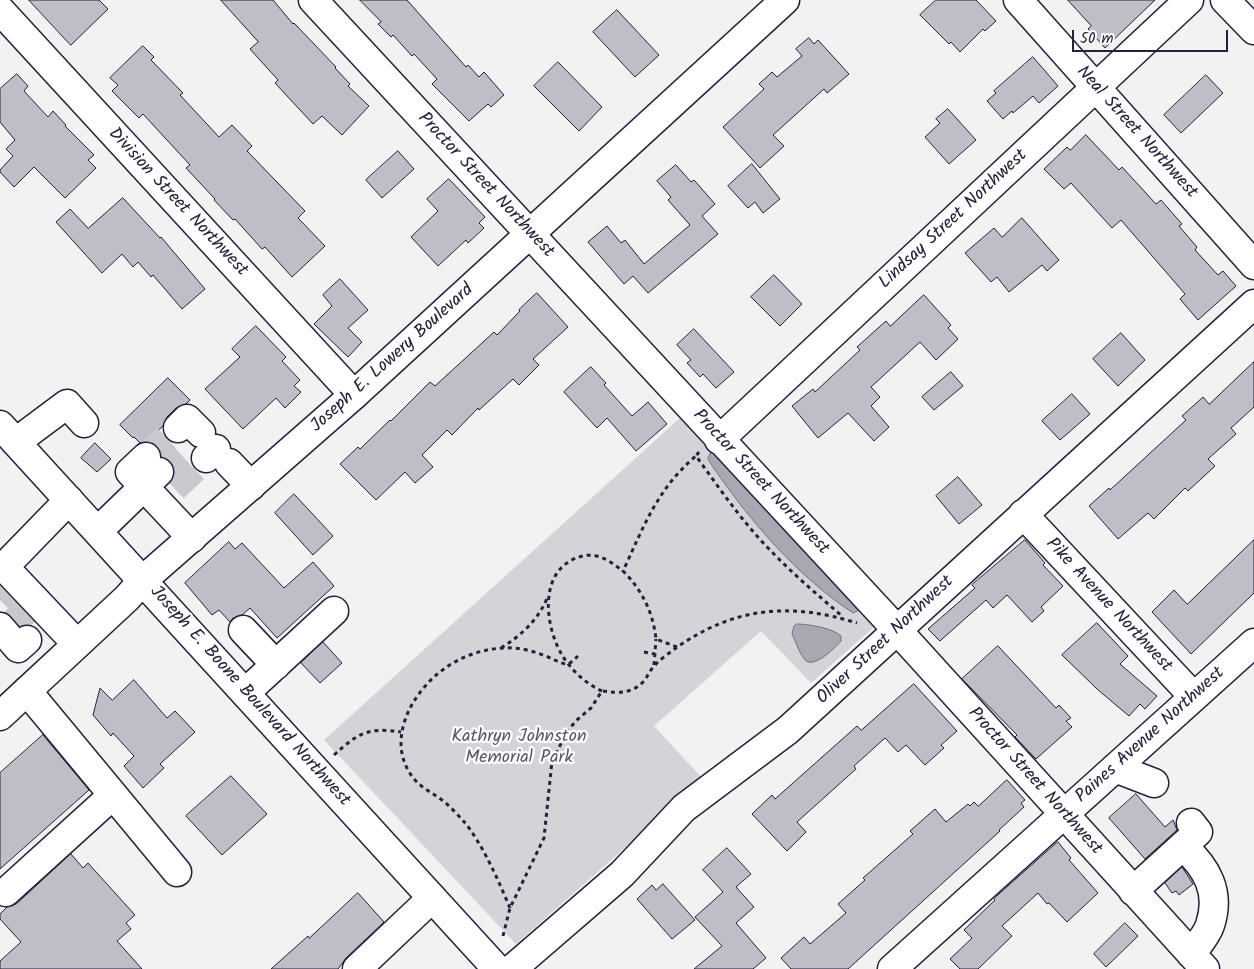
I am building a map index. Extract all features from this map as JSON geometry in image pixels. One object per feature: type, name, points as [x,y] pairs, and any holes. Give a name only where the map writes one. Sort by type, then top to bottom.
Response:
[{"type":"street","name":"Proctor Street Northwest","points":[[313,0],[529,234],[710,445],[898,631],[1198,962]]},
{"type":"street","name":"Joseph E. Lowery Boulevard","points":[[0,716],[127,598],[143,580],[354,395],[785,0]]},
{"type":"street","name":"Neal Street Northwest","points":[[1018,0],[1254,265]]},
{"type":"street","name":"Lindsay Street Northwest","points":[[710,445],[1189,0]]},
{"type":"street","points":[[1225,0],[1254,30]]},
{"type":"street","name":"Division Street Northwest","points":[[0,10],[354,395]]},
{"type":"street","name":"Oliver Street Northwest","points":[[512,969],[622,874],[684,808],[788,730],[1254,304]]},
{"type":"street","points":[[8,434],[67,404],[84,423]]},
{"type":"street","name":"Joseph E. Boone Boulevard Northwest","points":[[8,434],[497,969]]},
{"type":"street","points":[[206,446],[251,486]]},
{"type":"street","points":[[98,531],[156,481],[192,538]]},
{"type":"street","points":[[69,500],[20,607],[77,644]]},
{"type":"street","name":"Pike Avenue Northwest","points":[[1023,514],[1194,697]]},
{"type":"street","points":[[245,693],[334,610]]},
{"type":"street","points":[[243,630],[276,665]]},
{"type":"street","name":"Paines Avenue Northwest","points":[[892,969],[1254,643]]},
{"type":"street","points":[[27,691],[177,872]]},
{"type":"street","points":[[1115,768],[1154,783]]},
{"type":"street","points":[[6,892],[113,795]]},
{"type":"street","points":[[1133,891],[1187,835],[1212,884],[1213,890],[1210,926],[1198,962]]},
{"type":"street","points":[[357,969],[432,898]]},
{"type":"path","points":[[623,571],[650,511],[670,481],[710,445]]},
{"type":"path","points":[[696,456],[734,509],[772,552],[845,619]]},
{"type":"path","points":[[501,648],[529,627],[549,594],[555,575],[566,564],[575,558],[586,555],[600,556],[623,571],[635,583],[645,600],[655,630],[654,665]]},
{"type":"path","points":[[549,594],[549,614],[552,629],[556,642],[569,664],[594,688],[621,693],[635,689],[654,665],[710,627],[751,614],[774,610],[801,611],[830,614],[861,624]]},
{"type":"path","points":[[656,639],[678,647]]},
{"type":"path","points":[[510,908],[491,866],[468,826],[456,812],[414,779],[404,763],[401,751],[401,732],[406,716],[420,692],[439,672],[463,657],[477,652],[501,648],[523,650],[549,657],[561,664],[569,664],[578,656]]},
{"type":"path","points":[[644,652],[655,654]]},
{"type":"path","points":[[503,936],[510,908],[544,838],[552,761],[568,730],[591,708],[602,691]]},
{"type":"path","points":[[334,756],[354,737],[362,734],[377,730],[401,732]]},
{"type":"green space","name":"Kathryn Johnston Memorial Park","points":[[680,418],[874,627],[811,683],[761,631],[654,726],[703,779],[516,944],[324,740]]},
{"type":"shaded area","points":[[712,450],[861,609],[853,613],[832,598],[812,582],[776,546],[743,508],[713,467],[708,459]]},
{"type":"shaded area","points":[[797,624],[832,631],[841,636],[841,641],[819,660],[809,662],[801,654],[792,634],[794,626]]},
{"type":"building","points":[[29,0],[99,0],[108,9],[71,45]]},
{"type":"building","points":[[221,0],[273,0],[293,24],[336,67],[350,84],[348,86],[369,106],[342,135],[322,116],[313,124],[275,83],[278,80],[250,49],[258,42]]},
{"type":"building","points":[[360,0],[407,0],[466,67],[468,65],[479,77],[484,72],[504,95],[491,107],[488,104],[469,121],[432,84],[437,79],[414,54],[412,56],[393,35],[391,37],[378,24],[381,22]]},
{"type":"building","points":[[936,0],[976,0],[996,21],[985,31],[983,29],[960,52],[951,42],[949,44],[920,15]]},
{"type":"building","points":[[1068,0],[1155,0],[1105,48],[1088,29],[1091,26]]},
{"type":"building","points":[[617,10],[659,55],[635,77],[593,32]]},
{"type":"building","points":[[809,38],[814,44],[818,40],[849,74],[827,93],[824,89],[773,135],[784,146],[760,168],[723,127],[764,89],[759,84],[772,72],[777,77],[802,56],[796,49]]},
{"type":"building","points":[[143,46],[154,57],[151,60],[183,93],[180,95],[219,137],[232,125],[252,146],[247,151],[305,211],[298,218],[325,246],[292,277],[265,247],[262,249],[235,219],[233,220],[214,200],[186,168],[190,165],[143,114],[139,118],[112,91],[118,85],[110,78]]},
{"type":"building","points":[[1033,57],[1058,86],[1039,103],[1033,96],[1003,119],[987,101],[996,93],[994,91]]},
{"type":"building","points":[[558,62],[602,107],[579,131],[534,86]]},
{"type":"building","points":[[17,74],[28,86],[24,91],[48,117],[53,111],[94,155],[88,160],[96,168],[65,198],[34,167],[14,187],[0,172],[13,156],[6,149],[15,140],[0,122],[0,89]]},
{"type":"building","points":[[1206,75],[1223,93],[1181,133],[1164,115]]},
{"type":"building","points":[[948,109],[976,140],[949,164],[925,137],[940,123],[936,119]]},
{"type":"building","points":[[1086,135],[1119,170],[1122,167],[1156,204],[1161,200],[1182,224],[1179,226],[1197,247],[1195,250],[1218,275],[1223,271],[1236,286],[1198,320],[1180,299],[1185,294],[1121,220],[1112,228],[1071,183],[1064,189],[1044,169],[1067,147],[1070,150]]},
{"type":"building","points":[[398,151],[414,169],[382,198],[366,180]]},
{"type":"building","points":[[752,164],[780,199],[763,213],[755,202],[748,208],[728,186]]},
{"type":"building","points":[[676,165],[691,182],[694,180],[715,204],[702,216],[718,234],[648,293],[633,276],[624,284],[588,242],[607,226],[621,243],[625,240],[644,264],[690,225],[668,200],[671,197],[657,181]]},
{"type":"building","points":[[449,179],[485,217],[479,223],[484,228],[468,243],[466,240],[438,266],[411,237],[438,211],[427,199]]},
{"type":"building","points":[[123,198],[161,237],[205,289],[182,309],[153,275],[151,277],[138,262],[133,267],[122,254],[102,273],[56,222],[70,209],[88,228]]},
{"type":"building","points":[[1022,218],[1059,260],[1047,271],[1042,265],[1009,292],[997,277],[991,282],[965,253],[994,228],[1002,237]]},
{"type":"building","points":[[774,275],[802,304],[780,326],[751,297]]},
{"type":"building","points":[[340,279],[368,310],[348,328],[362,342],[348,357],[314,324],[332,306],[323,295]]},
{"type":"building","points":[[537,293],[568,327],[533,359],[539,365],[519,385],[513,379],[479,410],[478,408],[452,435],[447,430],[422,455],[433,467],[415,483],[405,472],[376,500],[340,464],[391,421],[430,382],[435,386],[494,332],[497,335]]},
{"type":"building","points":[[924,295],[951,325],[948,328],[958,339],[936,360],[920,342],[871,387],[880,397],[871,406],[889,427],[874,441],[848,413],[818,438],[792,406],[813,389],[815,392],[860,350],[857,347],[886,321],[890,326]]},
{"type":"building","points":[[256,326],[286,357],[282,361],[300,380],[294,386],[301,392],[285,408],[276,398],[243,429],[205,389],[240,357],[232,349]]},
{"type":"building","points":[[694,329],[734,372],[716,388],[703,374],[700,377],[687,363],[691,360],[677,345]]},
{"type":"building","points":[[1121,333],[1145,360],[1118,386],[1093,359]]},
{"type":"building","points":[[1254,362],[1254,407],[1231,428],[1236,434],[1208,459],[1215,466],[1188,491],[1185,488],[1154,519],[1148,513],[1118,539],[1089,506],[1109,488],[1110,490],[1186,420],[1182,416],[1203,397],[1209,404]]},
{"type":"building","points":[[591,367],[606,383],[604,385],[632,416],[648,402],[667,424],[636,451],[607,418],[597,428],[564,392]]},
{"type":"building","points":[[951,372],[963,386],[934,410],[922,397]]},
{"type":"building","points":[[168,378],[190,400],[176,408],[167,417],[163,426],[145,442],[140,443],[120,425]]},
{"type":"building","points":[[1072,394],[1090,414],[1060,440],[1042,421]]},
{"type":"building","points":[[95,443],[111,459],[97,472],[81,458]]},
{"type":"building","points":[[958,477],[982,505],[959,524],[936,496]]},
{"type":"building","points":[[294,494],[333,536],[313,555],[275,513]]},
{"type":"building","points":[[1025,540],[1045,563],[1043,565],[1063,586],[1041,607],[1044,611],[1032,622],[1007,595],[993,608],[986,600],[940,641],[928,629],[975,588],[972,585]]},
{"type":"building","points":[[1254,540],[1254,593],[1191,654],[1152,612],[1174,590],[1187,604]]},
{"type":"building","points":[[229,542],[235,549],[242,543],[284,588],[313,562],[334,586],[277,638],[250,608],[242,615],[233,618],[230,622],[219,610],[212,615],[185,583]]},
{"type":"building","points":[[1097,623],[1128,656],[1120,664],[1157,696],[1145,709],[1140,704],[1129,716],[1097,689],[1062,655]]},
{"type":"building","points":[[323,642],[342,663],[320,683],[301,663]]},
{"type":"building","points":[[998,646],[1056,708],[1059,705],[1071,718],[1066,721],[1072,727],[1036,759],[1015,737],[1017,735],[962,679]]},
{"type":"building","points":[[134,680],[167,718],[175,711],[195,732],[160,764],[164,768],[143,788],[124,766],[134,756],[113,733],[111,736],[93,715],[100,688],[112,700]]},
{"type":"building","points":[[914,684],[957,731],[941,745],[944,748],[925,765],[906,745],[898,752],[885,738],[854,766],[856,769],[797,822],[806,832],[787,851],[752,814],[772,795],[775,799],[857,726],[861,730]]},
{"type":"building","points":[[43,735],[89,790],[0,869],[0,773]]},
{"type":"building","points":[[231,776],[267,814],[222,855],[186,816]]},
{"type":"building","points":[[1007,780],[1025,800],[1021,803],[1024,807],[848,969],[791,969],[781,958],[804,937],[810,944],[846,913],[838,904],[865,880],[863,878],[913,834],[910,831],[935,809],[946,822],[968,804],[970,806],[974,802],[978,806]]},
{"type":"building","points":[[1136,794],[1165,827],[1173,820],[1177,830],[1145,859],[1109,818]]},
{"type":"building","points":[[1058,842],[1071,858],[1069,860],[1098,893],[1067,922],[1038,893],[1002,926],[1012,936],[978,969],[960,969],[950,959],[972,938],[964,930],[994,899]]},
{"type":"building","points":[[727,848],[751,874],[736,887],[754,907],[736,923],[766,958],[753,969],[694,969],[722,946],[695,917],[723,892],[703,870]]},
{"type":"building","points":[[71,854],[83,868],[88,863],[135,915],[126,923],[131,929],[117,941],[142,969],[0,969],[0,961],[21,942],[0,919],[0,914],[7,907],[16,904]]},
{"type":"building","points":[[1182,867],[1193,884],[1179,895],[1176,891],[1172,893],[1165,883]]},
{"type":"building","points":[[663,884],[695,920],[672,939],[637,899],[652,885],[656,890]]},
{"type":"building","points":[[358,893],[384,922],[346,958],[338,969],[271,969],[308,936],[309,938]]},
{"type":"building","points":[[1125,923],[1138,936],[1106,967],[1094,954]]},
{"type":"tunnel","points":[[146,457],[178,428]]},
{"type":"tunnel","points":[[159,472],[192,442]]},
{"type":"tunnel","points":[[174,488],[206,458]]},
{"type":"tunnel","points":[[0,600],[11,589]]},
{"type":"tunnel","points":[[12,624],[29,608]]}]
